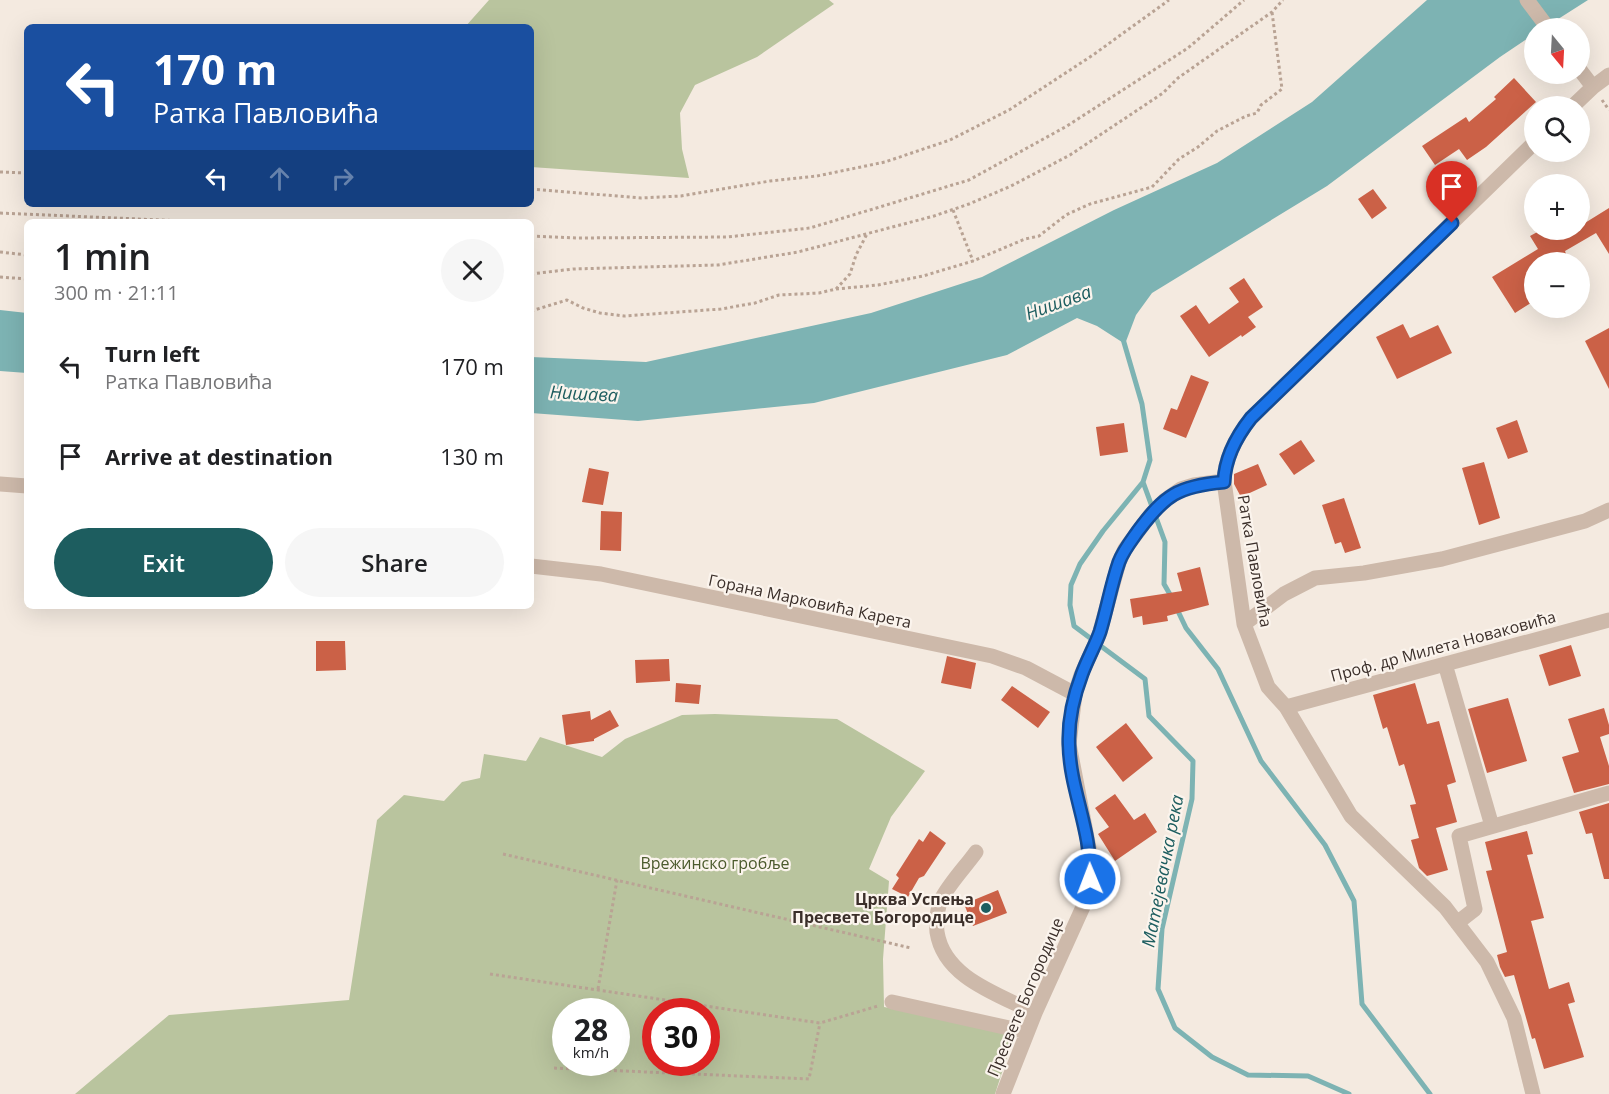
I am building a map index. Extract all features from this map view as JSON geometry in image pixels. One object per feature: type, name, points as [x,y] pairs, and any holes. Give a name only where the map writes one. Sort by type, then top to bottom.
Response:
[{"type":"street","points":[[1527,0],[1540,18]]},
{"type":"street","points":[[1584,96],[1609,75]]},
{"type":"street","points":[[1590,83],[1593,87]]},
{"type":"street","name":"Ратка Павловића","points":[[1524,153],[1251,418],[1230,451],[1224,471],[1224,482],[1244,624],[1268,687],[1286,707],[1352,816],[1445,907],[1487,962],[1514,1018],[1533,1094]]},
{"type":"street","name":"Пресвете Богородице","points":[[1003,1094],[1035,1013],[1087,898],[1090,879],[1089,848],[1069,744],[1075,694],[1097,640],[1119,562],[1125,549],[1154,512],[1181,489],[1224,482]]},
{"type":"street","points":[[0,484],[24,486]]},
{"type":"street","points":[[1244,624],[1284,594],[1315,578],[1364,573],[1442,560],[1585,521],[1609,510]]},
{"type":"street","name":"Горана Марковића Карета","points":[[534,566],[601,574],[992,656],[1026,668],[1075,694]]},
{"type":"street","name":"Проф. др Милета Новаковића","points":[[1286,707],[1609,620]]},
{"type":"street","points":[[1445,664],[1492,826]]},
{"type":"street","points":[[1457,923],[1475,909],[1459,836],[1609,793]]},
{"type":"street","points":[[976,852],[942,898],[937,913],[939,942],[945,956],[967,977],[1035,1013]]},
{"type":"street","points":[[892,1002],[1027,1032]]},
{"type":"path","points":[[534,189],[640,198],[681,196],[723,187],[851,171],[885,162],[950,140],[1009,110],[1094,55],[1168,0]]},
{"type":"path","points":[[534,236],[727,237],[810,228],[969,180],[1067,126],[1188,48],[1244,0]]},
{"type":"path","points":[[534,274],[573,269],[718,265],[798,252],[953,210],[1011,186],[1070,155],[1162,93],[1178,78],[1272,12],[1283,0]]},
{"type":"path","points":[[534,310],[567,300],[600,313],[624,316],[721,309],[755,303],[779,295],[819,293],[923,276],[973,261],[1025,239],[1039,237],[1066,215],[1090,204],[1152,187],[1179,159],[1217,131],[1257,112],[1261,105],[1282,90],[1272,12]]},
{"type":"path","points":[[0,172],[24,173]]},
{"type":"path","points":[[953,210],[973,261]]},
{"type":"path","points":[[0,213],[138,219]]},
{"type":"path","points":[[836,289],[850,274],[856,255],[867,234]]},
{"type":"path","points":[[0,252],[24,255]]},
{"type":"path","points":[[0,277],[24,279]]},
{"type":"path","points":[[503,854],[911,948]]},
{"type":"path","points":[[598,989],[617,880]]},
{"type":"path","points":[[490,975],[820,1023],[892,1002]]},
{"type":"path","points":[[630,1071],[809,1079],[820,1023]]},
{"type":"green space","points":[[489,0],[829,0],[834,4],[757,57],[695,85],[680,113],[682,149],[689,178],[534,167],[534,24],[468,24]]},
{"type":"green space","name":"Врежинско гробље","points":[[715,714],[837,719],[925,771],[891,817],[869,869],[889,881],[883,959],[884,1007],[1016,1029],[995,1094],[75,1094],[169,1015],[349,1000],[377,820],[404,795],[444,801],[462,782],[480,778],[484,754],[526,761],[540,737],[602,757],[625,739],[682,715]]},
{"type":"water","name":"Нишава","points":[[1427,0],[1588,0],[1560,18],[1524,18],[1524,41],[1327,186],[1152,293],[1136,315],[1125,344],[1097,326],[1077,318],[1007,355],[814,403],[638,421],[534,413],[534,357],[646,362],[871,313],[982,277],[1114,210],[1217,163],[1312,102]]},
{"type":"water","points":[[0,310],[24,313],[24,373],[0,371]]},
{"type":"building","points":[[1514,78],[1530,96],[1524,96],[1524,113],[1486,147],[1467,160],[1459,149],[1435,165],[1422,146],[1466,117],[1469,122],[1496,99],[1494,97]]},
{"type":"building","points":[[1373,189],[1387,208],[1372,219],[1358,199]]},
{"type":"building","points":[[1609,208],[1609,254],[1596,233],[1590,236],[1590,220]]},
{"type":"building","points":[[1532,240],[1584,240],[1565,252],[1533,252],[1538,249]]},
{"type":"building","points":[[1524,258],[1524,307],[1515,313],[1492,277]]},
{"type":"building","points":[[1244,278],[1263,307],[1248,317],[1256,327],[1209,357],[1180,316],[1196,305],[1209,324],[1239,302],[1229,288]]},
{"type":"building","points":[[1403,324],[1410,338],[1438,325],[1452,353],[1397,379],[1376,337]]},
{"type":"building","points":[[1609,328],[1609,389],[1585,341]]},
{"type":"building","points":[[1191,375],[1209,382],[1186,438],[1163,429],[1171,408],[1177,410]]},
{"type":"building","points":[[1517,420],[1528,452],[1508,459],[1496,428]]},
{"type":"building","points":[[1124,423],[1128,452],[1100,456],[1096,427]]},
{"type":"building","points":[[1301,440],[1315,461],[1294,475],[1279,454]]},
{"type":"building","points":[[1484,462],[1500,518],[1479,525],[1462,468]]},
{"type":"building","points":[[1258,464],[1267,485],[1241,497],[1234,484],[1234,474]]},
{"type":"building","points":[[589,468],[609,472],[603,505],[582,502]]},
{"type":"building","points":[[1344,498],[1361,548],[1345,553],[1341,542],[1335,544],[1322,505]]},
{"type":"building","points":[[601,511],[622,512],[621,551],[600,550]]},
{"type":"building","points":[[1200,567],[1209,605],[1167,616],[1168,621],[1143,625],[1142,616],[1133,618],[1130,599],[1182,591],[1177,573]]},
{"type":"building","points":[[316,641],[345,641],[346,670],[316,671]]},
{"type":"building","points":[[1571,645],[1581,676],[1549,686],[1539,655]]},
{"type":"building","points":[[947,656],[976,663],[971,689],[941,683]]},
{"type":"building","points":[[669,659],[670,681],[636,683],[635,660]]},
{"type":"building","points":[[676,683],[701,685],[699,704],[675,702]]},
{"type":"building","points":[[1415,683],[1427,724],[1439,721],[1456,782],[1447,785],[1457,822],[1436,828],[1448,870],[1427,876],[1419,868],[1411,840],[1419,838],[1410,805],[1416,804],[1404,764],[1399,766],[1387,727],[1383,729],[1373,695]]},
{"type":"building","points":[[1012,686],[1050,712],[1038,728],[1001,700]]},
{"type":"building","points":[[1508,698],[1527,761],[1487,773],[1468,709]]},
{"type":"building","points":[[1604,708],[1609,734],[1600,737],[1609,766],[1609,784],[1574,793],[1562,757],[1579,752],[1568,719]]},
{"type":"building","points":[[610,710],[619,726],[594,741],[566,745],[562,715],[590,711],[591,720]]},
{"type":"building","points":[[1126,723],[1153,758],[1123,782],[1096,747]]},
{"type":"building","points":[[1115,794],[1134,820],[1145,813],[1157,832],[1115,861],[1098,834],[1109,827],[1095,808]]},
{"type":"building","points":[[1609,803],[1609,879],[1604,879],[1592,833],[1586,834],[1579,812]]},
{"type":"building","points":[[930,831],[946,843],[924,876],[919,878],[908,897],[892,889],[899,878],[896,875],[919,839],[923,842]]},
{"type":"building","points":[[1527,831],[1533,854],[1527,855],[1544,918],[1531,921],[1549,989],[1569,982],[1575,1002],[1568,1004],[1584,1057],[1544,1069],[1535,1038],[1532,1039],[1514,975],[1505,977],[1500,967],[1497,955],[1507,952],[1486,871],[1492,870],[1485,842]]},
{"type":"building","name":"Црква Успења Пресвете Богородице","points":[[998,890],[1007,913],[973,926],[964,904]]},
{"type":"waterway","name":"Матејевачка река","points":[[1123,339],[1142,404],[1150,460],[1143,482],[1103,531],[1080,564],[1071,585],[1070,605],[1074,626],[1145,679],[1149,716],[1193,761],[1192,799],[1162,929],[1158,989],[1175,1028],[1212,1057],[1248,1075],[1308,1076],[1349,1094]]},
{"type":"waterway","points":[[1143,482],[1165,542],[1164,584],[1172,598]]},
{"type":"waterway","points":[[1176,607],[1186,628],[1218,669],[1261,761],[1325,845],[1354,901],[1362,1004],[1430,1094]]},
{"type":"place","name":"Црква Успења Пресвете Богородице","points":[[986,908]]},
{"type":"route","points":[[1090,879],[1089,848],[1072,769],[1069,744],[1071,721],[1075,694],[1107,611],[1119,562],[1125,549],[1151,514],[1181,489],[1194,485],[1224,482],[1224,471],[1230,451],[1251,418],[1452,223]]}]
